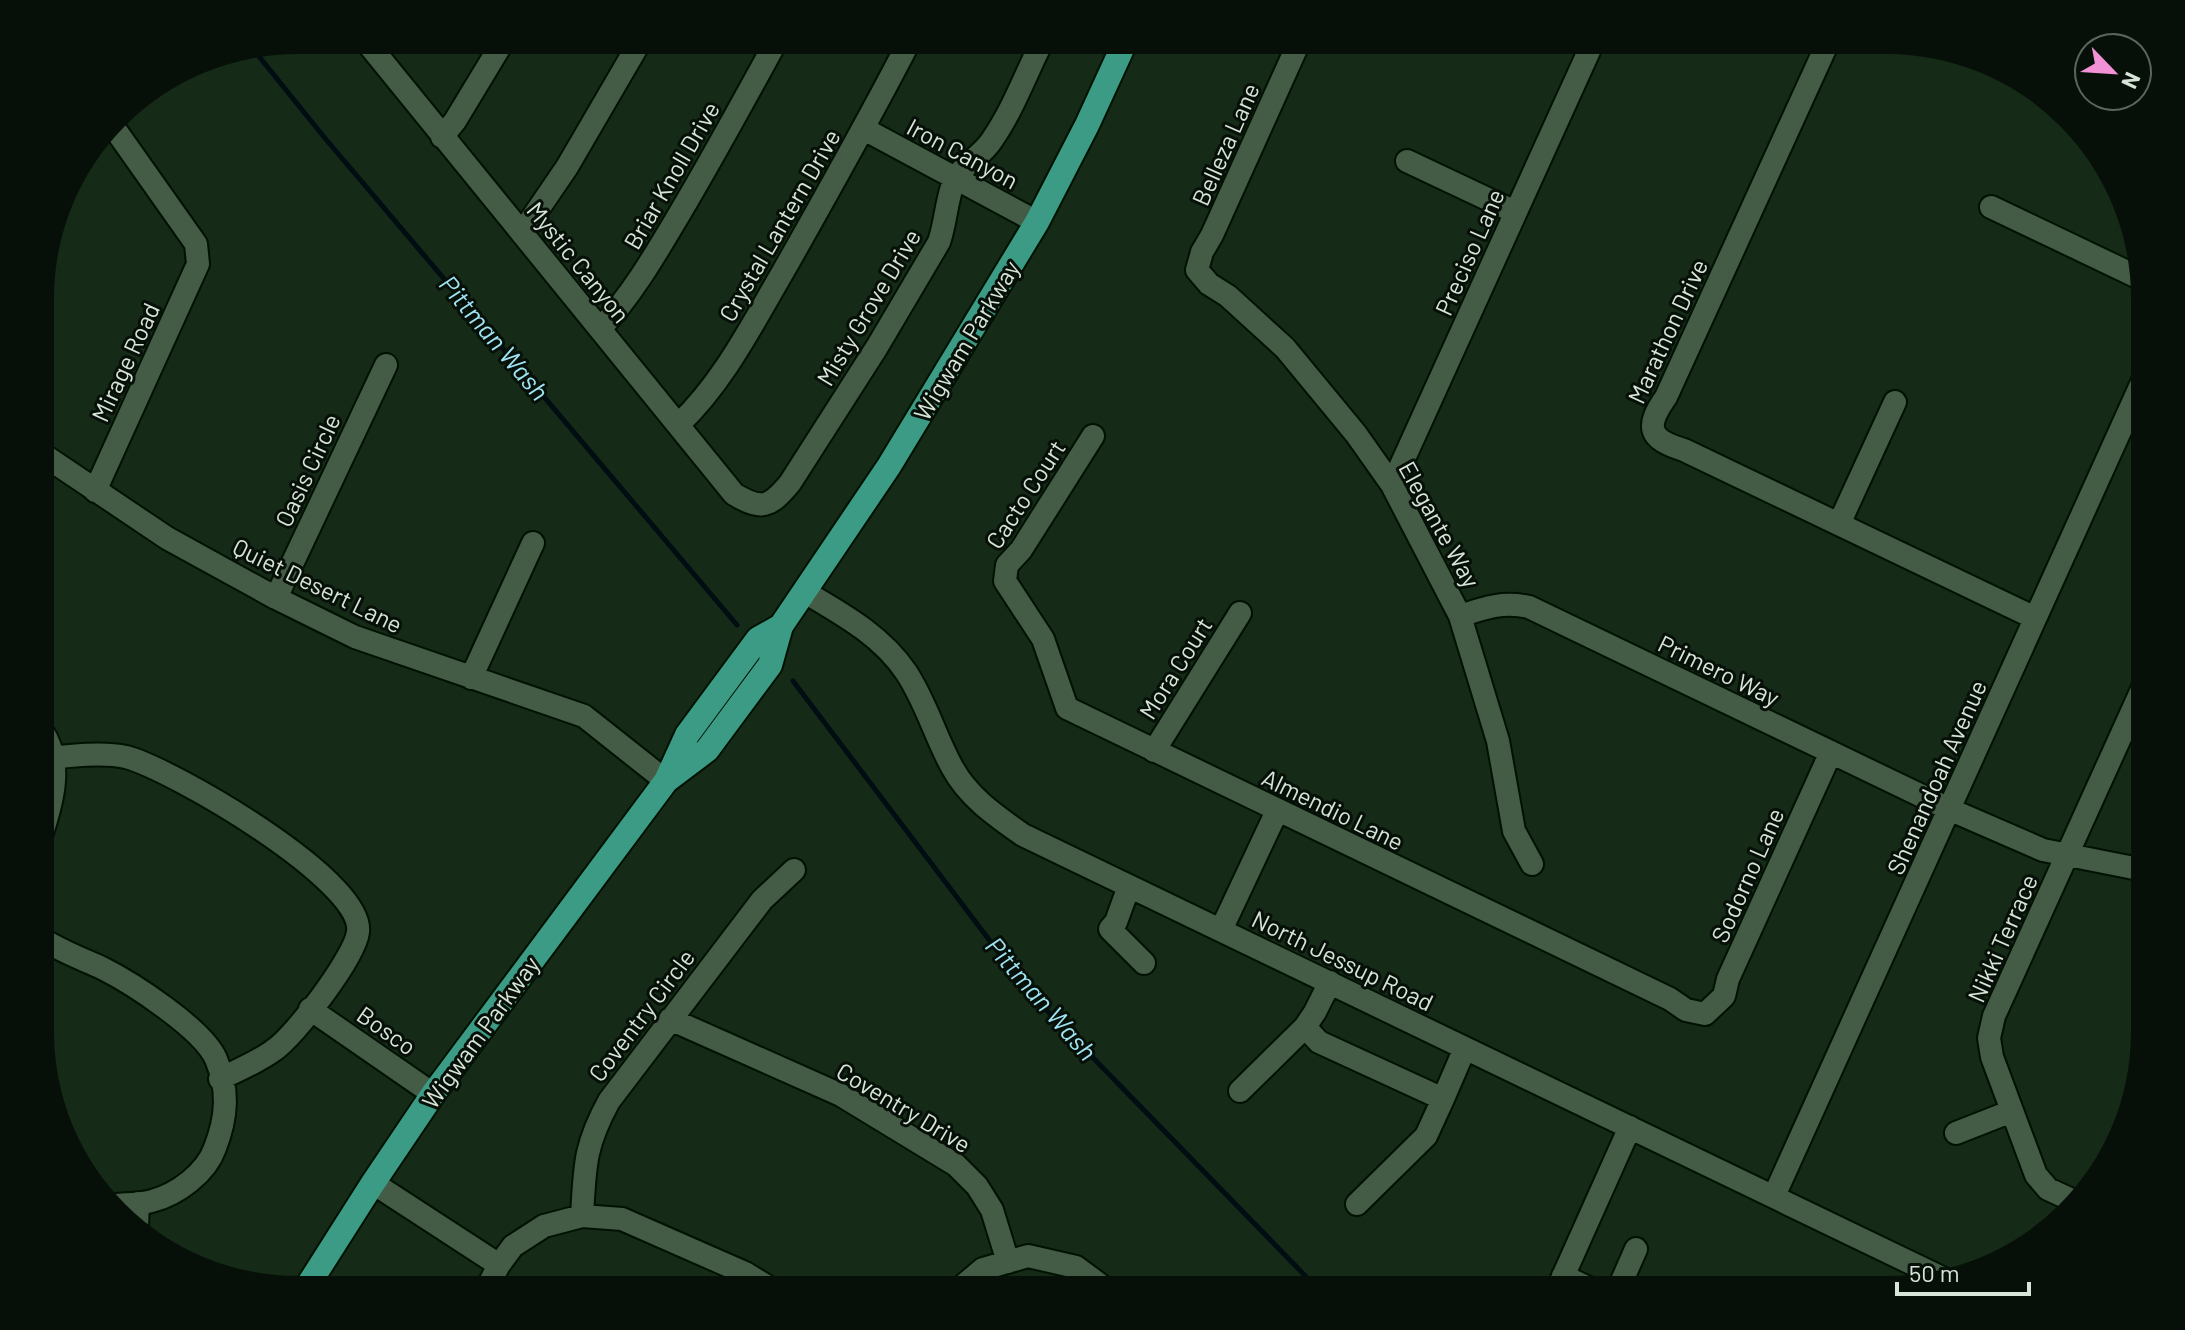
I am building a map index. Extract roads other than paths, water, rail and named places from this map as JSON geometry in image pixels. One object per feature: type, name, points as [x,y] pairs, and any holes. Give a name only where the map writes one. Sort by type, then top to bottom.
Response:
[{"type":"main road","name":"Wigwam Parkway","points":[[314,1276],[433,1094],[666,781],[707,750],[770,665],[781,626],[889,466],[1037,222],[1120,54]]},
{"type":"street","name":"Mystic Canyon","points":[[376,54],[734,494],[762,506]]},
{"type":"street","points":[[442,137],[496,54]]},
{"type":"street","points":[[522,233],[567,167],[633,54]]},
{"type":"street","name":"Briar Knoll Drive","points":[[600,329],[619,309],[655,254],[769,54]]},
{"type":"street","name":"Crystal Lantern Drive","points":[[678,425],[709,392],[739,345],[864,129],[903,54]]},
{"type":"street","points":[[955,178],[981,155],[993,139],[1036,54]]},
{"type":"street","name":"Belleza Lane","points":[[1197,270],[1202,252],[1294,54]]},
{"type":"street","name":"Preciso Lane","points":[[1392,485],[1588,54]]},
{"type":"street","name":"Marathon Drive","points":[[1823,54],[1666,397],[1653,416],[1653,432],[1664,444],[1684,450],[2035,618]]},
{"type":"street","name":"Iron Canyon","points":[[864,129],[1037,222]]},
{"type":"street","name":"Mirage Road","points":[[95,491],[198,264],[196,244],[118,134]]},
{"type":"street","points":[[1407,161],[1515,212]]},
{"type":"street","name":"Misty Grove Drive","points":[[762,506],[776,499],[790,483],[939,242],[955,178]]},
{"type":"street","points":[[1991,207],[2129,273]]},
{"type":"street","name":"Elegante Way","points":[[1197,270],[1209,284],[1228,296],[1285,348],[1356,434],[1392,485],[1460,616],[1498,741],[1514,831],[1532,864]]},
{"type":"street","name":"Oasis Circle","points":[[276,598],[386,365]]},
{"type":"street","points":[[1839,524],[1895,402]]},
{"type":"street","name":"Shenandoah Avenue","points":[[1774,1196],[2130,409]]},
{"type":"street","name":"Cacto Court","points":[[1005,581],[1007,565],[1021,550],[1093,436]]},
{"type":"street","name":"Quiet Desert Lane","points":[[54,462],[167,538],[355,637],[584,716],[666,781]]},
{"type":"street","points":[[471,678],[533,543]]},
{"type":"street","name":"Almendio Lane","points":[[1005,581],[1043,639],[1067,708],[1670,999],[1686,1010],[1705,1014]]},
{"type":"street","name":"North Jessup Road","points":[[805,592],[857,623],[884,645],[905,670],[922,699],[952,769],[970,793],[1023,835],[1929,1272]]},
{"type":"street","name":"Primero Way","points":[[1460,616],[1491,605],[1511,603],[1529,607],[1951,810],[2043,850],[2130,867]]},
{"type":"street","name":"Mora Court","points":[[1154,751],[1240,613]]},
{"type":"street","name":"Nikki Terrace","points":[[2065,1197],[2048,1189],[2036,1175],[1992,1057],[1989,1038],[1994,1016],[2130,716]]},
{"type":"street","name":"Sodorno Lane","points":[[1705,1014],[1724,996],[1728,979],[1831,752]]},
{"type":"street","points":[[54,757],[104,755],[127,758],[189,785],[265,830],[340,892],[355,911],[358,932],[346,961],[290,1037],[273,1051],[220,1079]]},
{"type":"street","points":[[1221,930],[1277,811]]},
{"type":"street","name":"Coventry Circle","points":[[582,1216],[585,1158],[593,1130],[609,1101],[762,900],[794,870]]},
{"type":"street","points":[[1129,886],[1116,922],[1110,929],[1144,963]]},
{"type":"street","points":[[54,947],[105,970],[157,1002],[195,1033],[215,1058],[226,1097],[223,1126],[212,1155],[185,1186],[152,1201],[127,1204]]},
{"type":"street","points":[[1240,1091],[1305,1027],[1330,982]]},
{"type":"street","name":"Bosco","points":[[310,1009],[433,1094]]},
{"type":"street","name":"Coventry Drive","points":[[670,1019],[841,1095],[956,1165],[977,1186],[992,1210],[1008,1262]]},
{"type":"street","points":[[1305,1027],[1319,1042],[1443,1099]]},
{"type":"street","points":[[1357,1204],[1426,1136],[1465,1048]]},
{"type":"street","points":[[1956,1133],[2012,1111]]},
{"type":"street","points":[[1563,1275],[1630,1127]]},
{"type":"street","points":[[373,1183],[499,1265]]},
{"type":"street","points":[[493,1276],[513,1246],[544,1226],[582,1216],[622,1219],[749,1276]]},
{"type":"street","points":[[1625,1275],[1636,1249]]},
{"type":"street","points":[[975,1276],[983,1269],[1028,1256],[1076,1267],[1087,1276]]},
{"type":"waterway","name":"Pittman Wash","points":[[260,57],[737,625]]},
{"type":"waterway","name":"Pittman Wash","points":[[793,681],[1028,991],[1305,1275]]}]
